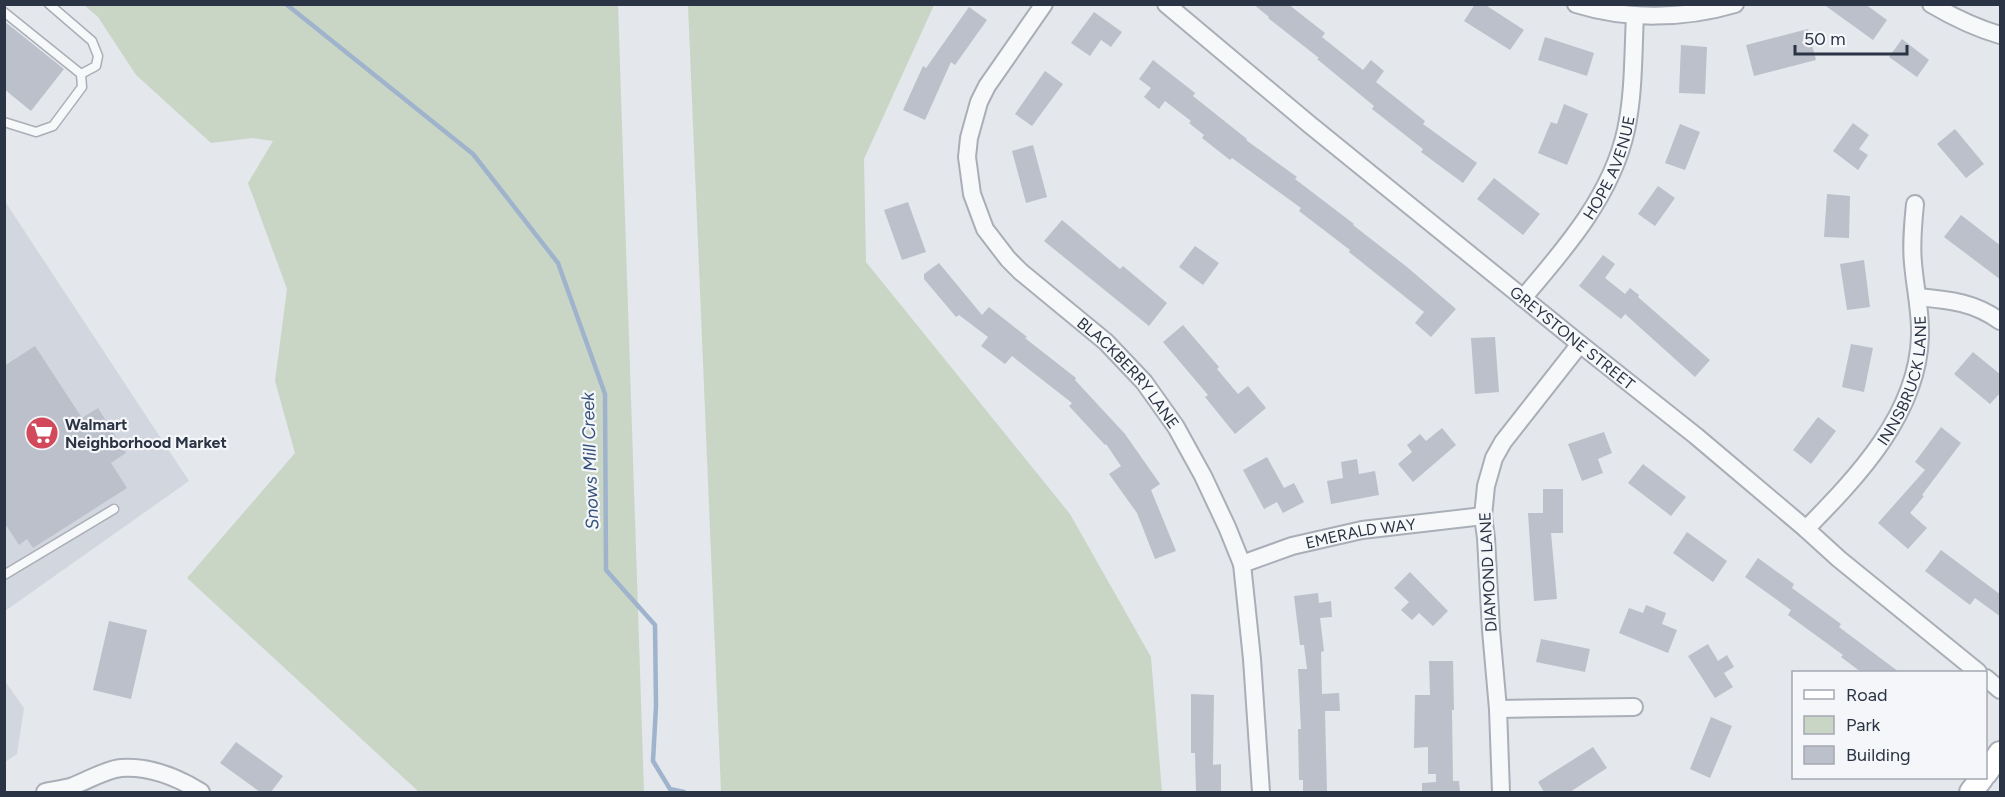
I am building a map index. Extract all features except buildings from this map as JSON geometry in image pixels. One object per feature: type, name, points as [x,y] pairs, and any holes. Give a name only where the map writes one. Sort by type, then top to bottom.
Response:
[{"type":"main road","points":[[1971,792],[1981,779]]},
{"type":"street","name":"BLACKBERRY LANE","points":[[1044,4],[987,86],[973,120],[967,157],[972,194],[985,229],[1008,259],[1106,342],[1144,382],[1176,427],[1203,476],[1242,564],[1252,659],[1261,792]]},
{"type":"street","name":"GREYSTONE STREET","points":[[1166,4],[1309,124],[1696,436],[1806,529],[1839,560],[1977,671]]},
{"type":"street","points":[[1576,4],[1607,12],[1635,10],[1668,16],[1735,4]]},
{"type":"street","points":[[1931,4],[1953,17],[2001,35]]},
{"type":"street","name":"HOPE AVENUE","points":[[1523,298],[1567,246],[1597,200],[1614,167],[1626,132],[1632,96],[1635,10]]},
{"type":"street","name":"INNSBRUCK LANE","points":[[1806,529],[1883,440],[1901,408],[1915,373],[1919,355],[1920,318],[1912,239],[1915,204]]},
{"type":"street","points":[[1918,297],[1956,300],[2001,321]]},
{"type":"street","name":"DIAMOND LANE","points":[[1501,792],[1498,709],[1483,516],[1486,486],[1494,458],[1503,442],[1580,344]]},
{"type":"street","name":"EMERALD WAY","points":[[1242,564],[1292,546],[1362,530],[1483,516]]},
{"type":"street","points":[[1987,679],[2001,690]]},
{"type":"street","points":[[1498,709],[1634,707]]},
{"type":"street","points":[[45,792],[72,786],[120,768],[152,770],[183,781],[201,792]]},
{"type":"lane","points":[[49,4],[92,41],[98,56],[96,66],[81,74]]},
{"type":"lane","points":[[4,12],[81,74],[82,87],[53,126],[36,132],[4,122]]},
{"type":"lane","points":[[4,575],[114,508]]},
{"type":"shaded area","points":[[4,200],[189,481],[5,611],[4,611]]},
{"type":"shaded area","points":[[4,680],[24,708],[17,754],[5,762]]},
{"type":"green space","points":[[84,5],[618,5],[644,792],[419,792],[187,578],[295,453],[275,381],[287,289],[248,183],[273,141],[253,138],[211,143],[136,75],[98,17]]},
{"type":"green space","points":[[688,5],[934,5],[864,159],[866,262],[1070,514],[1151,657],[1162,792],[721,792]]},
{"type":"waterway","name":"Snows Mill Creek","points":[[286,4],[473,154],[558,263],[605,394],[606,570],[655,625],[656,706],[653,761],[670,789],[684,792]]},
{"type":"place","name":"Walmart Neighborhood Market","points":[[42,433]]}]
